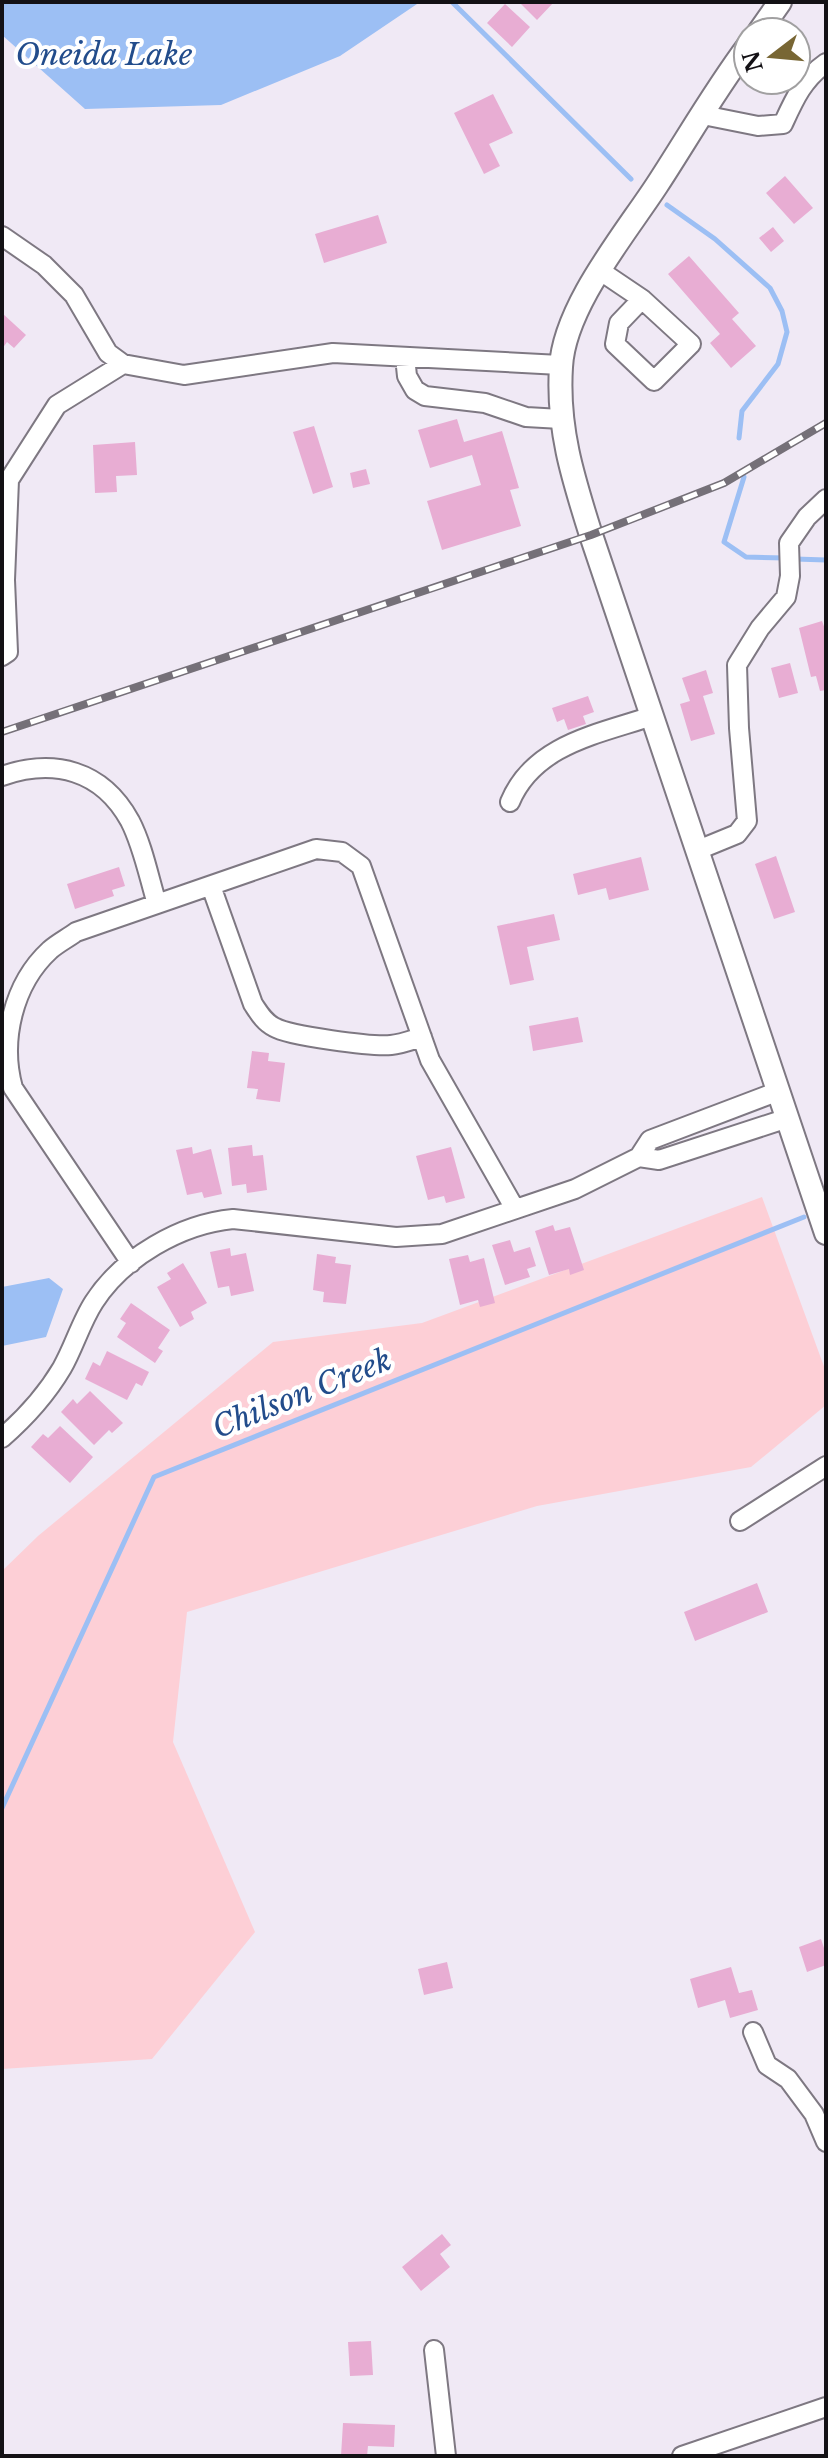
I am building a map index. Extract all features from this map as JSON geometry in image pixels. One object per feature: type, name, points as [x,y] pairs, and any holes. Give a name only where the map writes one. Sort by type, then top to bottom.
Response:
[{"type":"main road","points":[[732,71],[599,270],[570,331],[560,365],[561,419],[567,457],[826,1233]]},
{"type":"street","points":[[703,115],[758,126],[783,124],[795,96],[811,74],[826,63]]},
{"type":"street","points":[[2,236],[44,265],[74,295],[108,353],[123,364],[184,375],[333,353],[560,365]]},
{"type":"street","points":[[599,270],[642,299],[691,344],[654,381],[615,344],[619,323],[642,299]]},
{"type":"street","points":[[405,357],[407,376],[415,390],[425,396],[485,403],[526,417],[561,419]]},
{"type":"street","points":[[2,656],[8,652],[5,580],[9,480],[57,405],[123,364]]},
{"type":"street","points":[[698,850],[737,834],[747,821],[737,665],[760,628],[786,597],[790,576],[789,543],[807,517],[826,499]]},
{"type":"street","points":[[510,802],[529,771],[548,754],[652,716]]},
{"type":"street","points":[[2,776],[34,768],[72,770],[111,796],[130,822],[157,904]]},
{"type":"street","points":[[131,1263],[13,1088],[4,1043],[17,999],[35,966],[51,949],[76,932],[316,849],[330,849],[361,866],[442,1085],[515,1209]]},
{"type":"street","points":[[211,886],[253,1004],[264,1020],[275,1028],[389,1045],[422,1037]]},
{"type":"street","points":[[2,1438],[46,1392],[95,1301],[113,1279],[131,1263],[174,1235],[212,1221],[255,1219],[396,1237],[442,1234],[575,1189],[639,1157],[650,1140],[779,1091]]},
{"type":"street","points":[[639,1157],[659,1160],[788,1118]]},
{"type":"street","points":[[740,1521],[826,1466]]},
{"type":"street","points":[[753,2032],[767,2065],[788,2079],[814,2114],[826,2142]]},
{"type":"street","points":[[434,2350],[446,2456]]},
{"type":"street","points":[[682,2456],[826,2407]]},
{"type":"shaded area","points":[[762,1197],[826,1372],[826,1405],[751,1467],[537,1506],[187,1612],[173,1742],[255,1932],[152,2059],[2,2069],[2,1571],[38,1536],[273,1342],[422,1323]]},
{"type":"water","name":"Oneida Lake","points":[[2,2],[420,2],[340,56],[221,105],[85,109],[2,35]]},
{"type":"water","points":[[49,1278],[63,1289],[46,1337],[2,1346],[2,1287]]},
{"type":"building","points":[[519,2],[554,2],[537,20]]},
{"type":"building","points":[[505,4],[530,27],[512,47],[487,23]]},
{"type":"building","points":[[493,94],[513,133],[489,144],[500,166],[484,174],[454,113]]},
{"type":"building","points":[[785,176],[813,208],[794,224],[766,193]]},
{"type":"building","points":[[378,215],[387,243],[324,263],[315,234]]},
{"type":"building","points":[[773,227],[784,241],[771,252],[759,238]]},
{"type":"building","points":[[689,256],[739,313],[732,319],[756,346],[731,368],[710,343],[720,334],[668,274]]},
{"type":"building","points":[[2,313],[26,335],[14,348],[7,342],[2,349]]},
{"type":"building","points":[[457,419],[464,442],[502,431],[519,488],[510,490],[521,526],[442,550],[427,501],[481,485],[472,455],[430,468],[418,430]]},
{"type":"building","points":[[314,426],[333,487],[313,494],[293,432]]},
{"type":"building","points":[[135,442],[137,475],[116,476],[117,492],[95,493],[93,445]]},
{"type":"building","points":[[366,469],[370,484],[353,488],[350,473]]},
{"type":"building","points":[[822,621],[826,632],[826,690],[820,691],[816,676],[811,677],[799,628]]},
{"type":"building","points":[[790,663],[798,693],[779,698],[771,668]]},
{"type":"building","points":[[706,670],[713,693],[703,696],[715,734],[691,741],[680,704],[690,701],[682,678]]},
{"type":"building","points":[[588,696],[594,712],[583,716],[586,724],[568,730],[564,719],[557,722],[552,708]]},
{"type":"building","points":[[776,856],[795,912],[774,919],[755,864]]},
{"type":"building","points":[[641,857],[649,890],[609,900],[606,888],[578,895],[573,874]]},
{"type":"building","points":[[119,867],[125,886],[112,890],[114,896],[75,909],[67,884]]},
{"type":"building","points":[[554,914],[560,940],[527,947],[534,980],[510,985],[497,926]]},
{"type":"building","points":[[578,1017],[583,1042],[533,1051],[529,1026]]},
{"type":"building","points":[[252,1051],[269,1053],[268,1061],[285,1063],[280,1102],[256,1099],[258,1089],[247,1088]]},
{"type":"building","points":[[252,1145],[253,1156],[263,1155],[267,1190],[247,1193],[246,1184],[232,1186],[228,1148]]},
{"type":"building","points":[[192,1147],[193,1154],[211,1149],[222,1194],[204,1198],[202,1192],[187,1195],[176,1150]]},
{"type":"building","points":[[451,1147],[465,1198],[446,1203],[444,1196],[428,1200],[416,1156]]},
{"type":"building","points":[[553,1225],[555,1231],[570,1227],[584,1270],[570,1275],[569,1269],[549,1275],[535,1231]]},
{"type":"building","points":[[510,1240],[514,1252],[530,1247],[536,1266],[527,1269],[530,1277],[505,1285],[492,1245]]},
{"type":"building","points":[[230,1248],[231,1256],[246,1253],[254,1291],[231,1296],[229,1286],[218,1288],[210,1252]]},
{"type":"building","points":[[317,1254],[336,1257],[335,1263],[351,1265],[346,1304],[323,1302],[324,1292],[313,1290]]},
{"type":"building","points":[[468,1255],[470,1262],[484,1258],[495,1303],[480,1307],[478,1300],[460,1305],[449,1259]]},
{"type":"building","points":[[183,1263],[207,1303],[191,1312],[194,1319],[180,1327],[157,1287],[171,1279],[167,1273]]},
{"type":"building","points":[[131,1303],[170,1330],[158,1348],[163,1351],[155,1363],[117,1337],[126,1323],[120,1319]]},
{"type":"building","points":[[107,1351],[149,1372],[142,1386],[136,1383],[127,1400],[85,1379],[93,1362],[100,1366]]},
{"type":"building","points":[[90,1391],[123,1423],[112,1433],[109,1430],[94,1445],[61,1412],[73,1399],[77,1404]]},
{"type":"building","points":[[60,1426],[93,1457],[70,1483],[31,1447],[43,1434],[48,1438]]},
{"type":"building","points":[[757,1583],[768,1612],[695,1641],[684,1612]]},
{"type":"building","points":[[821,1939],[826,1965],[807,1972],[799,1947]]},
{"type":"building","points":[[447,1962],[453,1988],[424,1995],[418,1969]]},
{"type":"building","points":[[731,1967],[739,1993],[752,1990],[758,2010],[730,2018],[725,2000],[698,2008],[690,1979]]},
{"type":"building","points":[[442,2234],[451,2245],[440,2254],[450,2267],[421,2291],[402,2267]]},
{"type":"building","points":[[371,2341],[373,2375],[350,2376],[348,2342]]},
{"type":"building","points":[[343,2423],[395,2425],[394,2447],[368,2446],[367,2456],[341,2456]]},
{"type":"waterway","name":"Chilson Creek","points":[[452,2],[631,179]]},
{"type":"waterway","name":"Chilson Creek","points":[[667,205],[715,239],[770,288],[782,311],[787,332],[778,364],[742,411],[739,438]]},
{"type":"waterway","name":"Chilson Creek","points":[[744,477],[724,542],[746,557],[785,558]]},
{"type":"waterway","name":"Chilson Creek","points":[[795,559],[826,560]]},
{"type":"waterway","name":"Chilson Creek","points":[[2,1808],[154,1477],[804,1217]]},
{"type":"railway","points":[[2,732],[591,535],[724,483],[826,423]]}]
